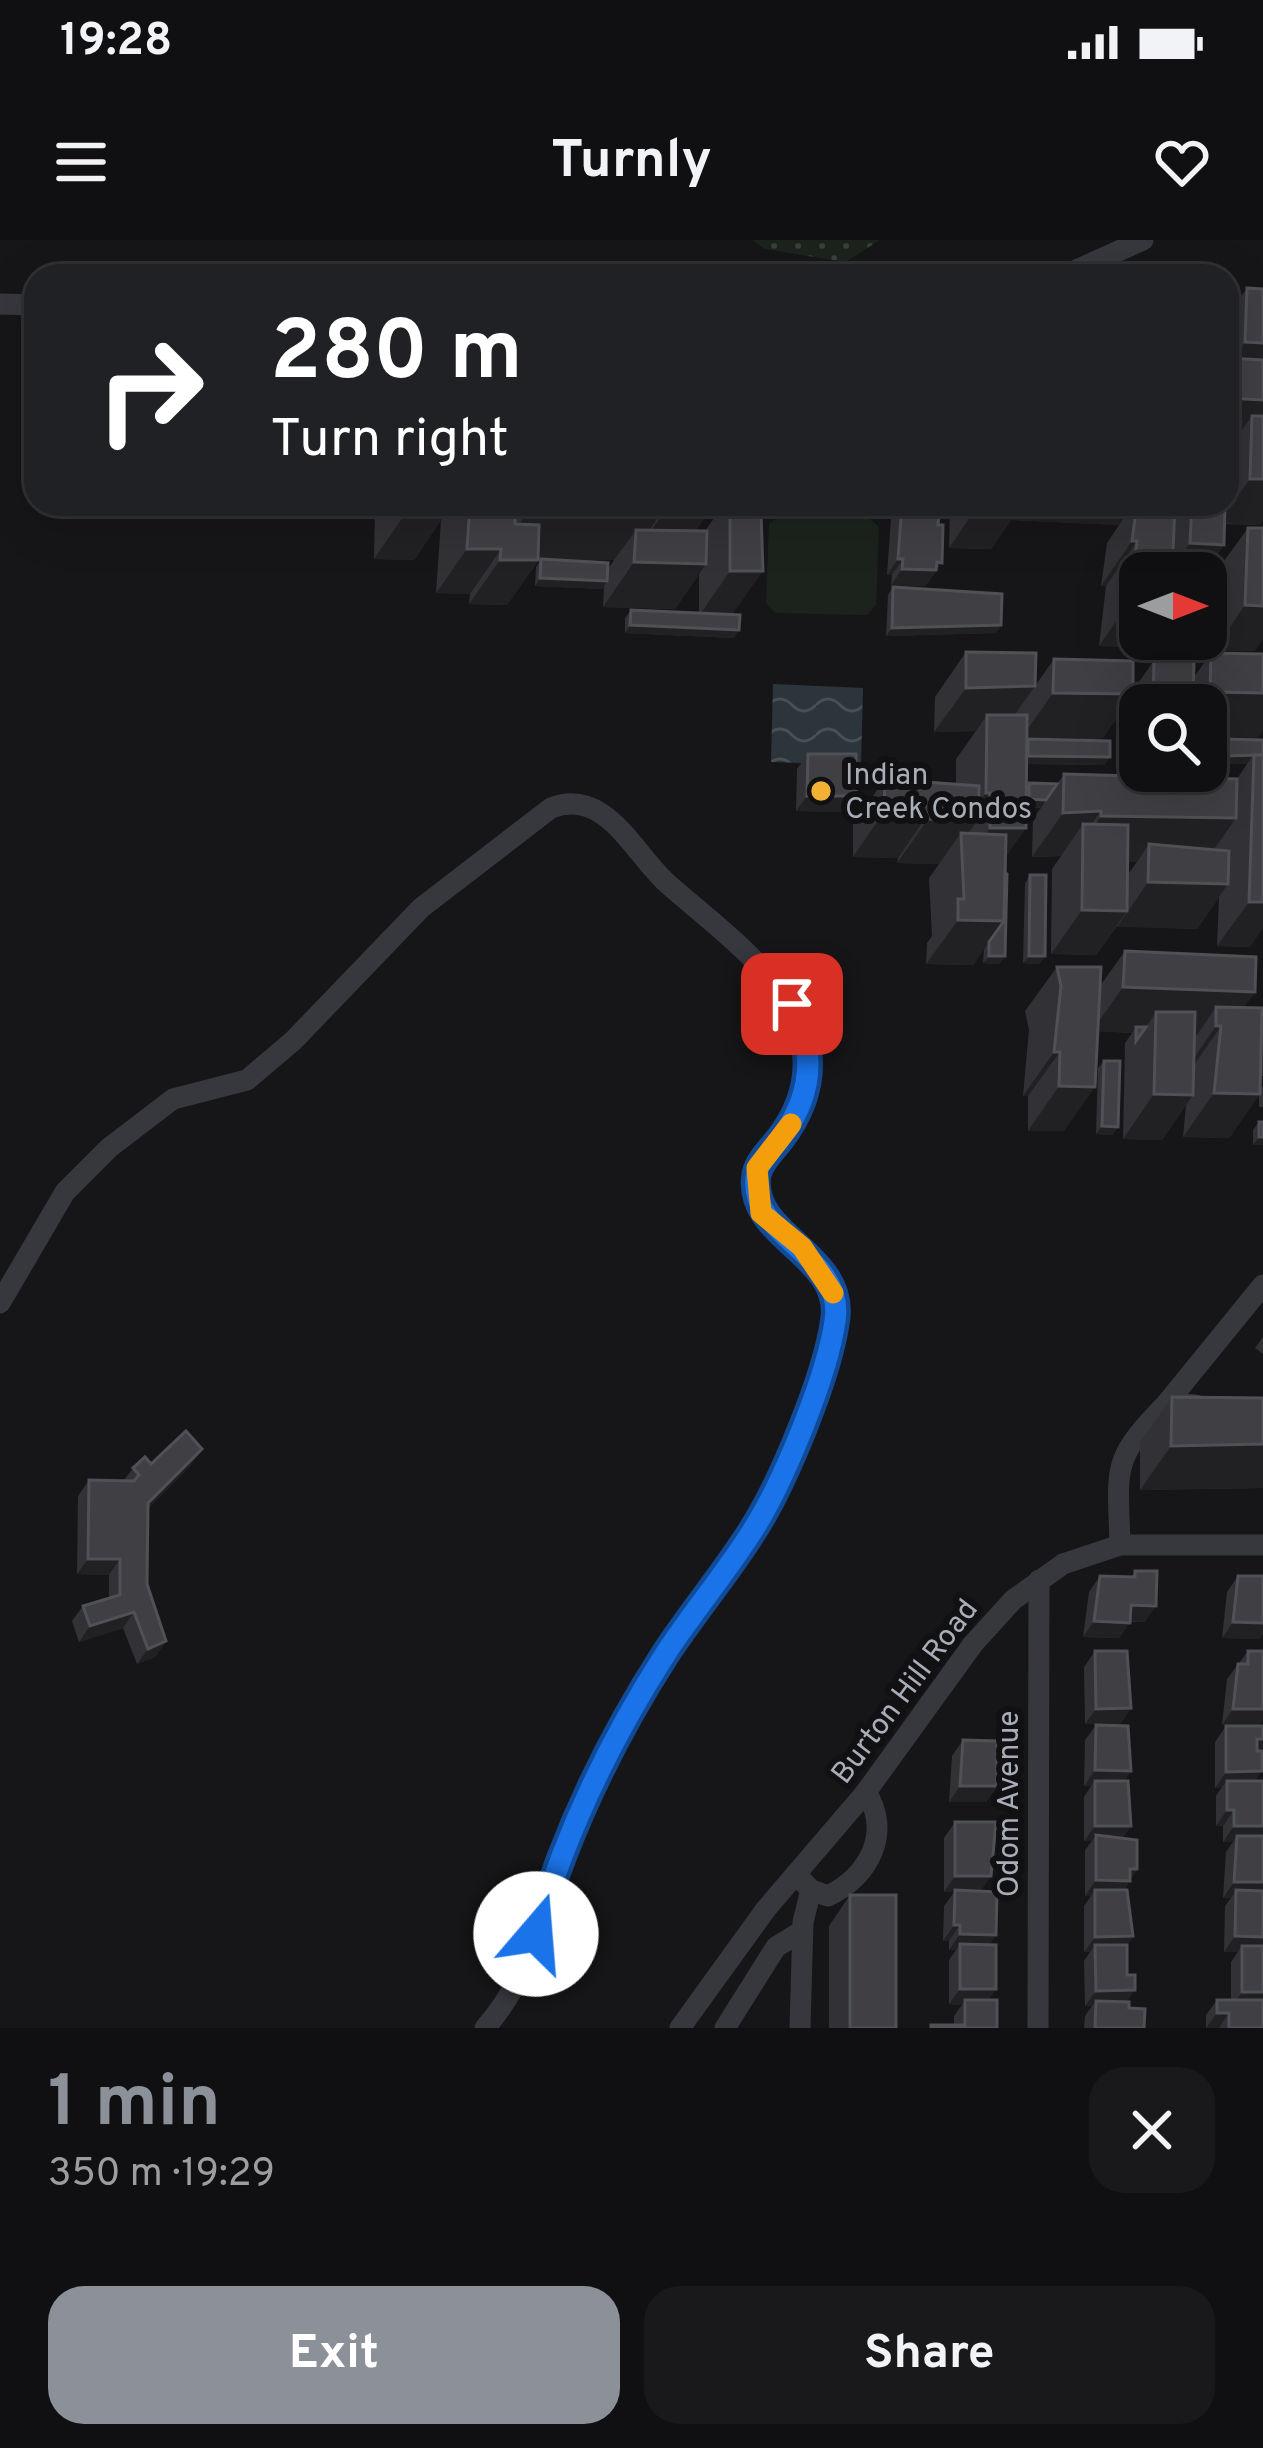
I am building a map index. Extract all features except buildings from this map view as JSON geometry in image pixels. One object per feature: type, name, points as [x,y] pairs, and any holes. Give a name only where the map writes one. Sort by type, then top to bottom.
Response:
[{"type":"street","points":[[1090,264],[1143,240]]},
{"type":"street","points":[[0,1303],[65,1192],[109,1148],[173,1099],[247,1080],[293,1041],[421,908],[551,808],[568,802],[585,805],[624,831],[650,868],[740,947],[792,1004],[808,1041],[804,1102],[757,1168],[756,1191],[761,1213],[802,1247],[832,1289],[836,1320],[826,1361],[753,1531],[669,1649],[594,1777],[545,1901],[526,1966],[485,2028]]},
{"type":"street","points":[[1120,1545],[1121,1456],[1263,1285]]},
{"type":"street","points":[[1167,1403],[1225,1406]]},
{"type":"street","name":"Burton Hill Road","points":[[690,2025],[803,1882],[973,1644],[1012,1600],[1078,1558],[1120,1545],[1263,1545]]},
{"type":"street","name":"Odom Avenue","points":[[1038,2028],[1039,1580]]},
{"type":"street","points":[[800,2028],[803,1882],[827,1896],[859,1874],[879,1839],[879,1812],[866,1792]]},
{"type":"street","points":[[724,2028],[776,1947],[802,1931]]},
{"type":"shaded area","points":[[752,240],[880,240],[845,262],[765,249]]},
{"type":"shaded area","points":[[779,517],[869,518],[879,527],[876,605],[867,615],[775,613],[766,603],[769,524]]},
{"type":"water","points":[[773,684],[863,688],[861,765],[771,762]]},
{"type":"slow traffic","points":[[791,1124],[757,1168],[761,1213],[802,1247],[833,1293]]},
{"type":"place","name":"Indian Creek Condos","points":[[821,791]]},
{"type":"route","points":[[536,1934],[594,1777],[669,1649],[753,1531],[826,1361],[836,1320],[832,1289],[802,1247],[761,1213],[756,1191],[757,1168],[804,1102],[808,1041],[792,1004]]}]
